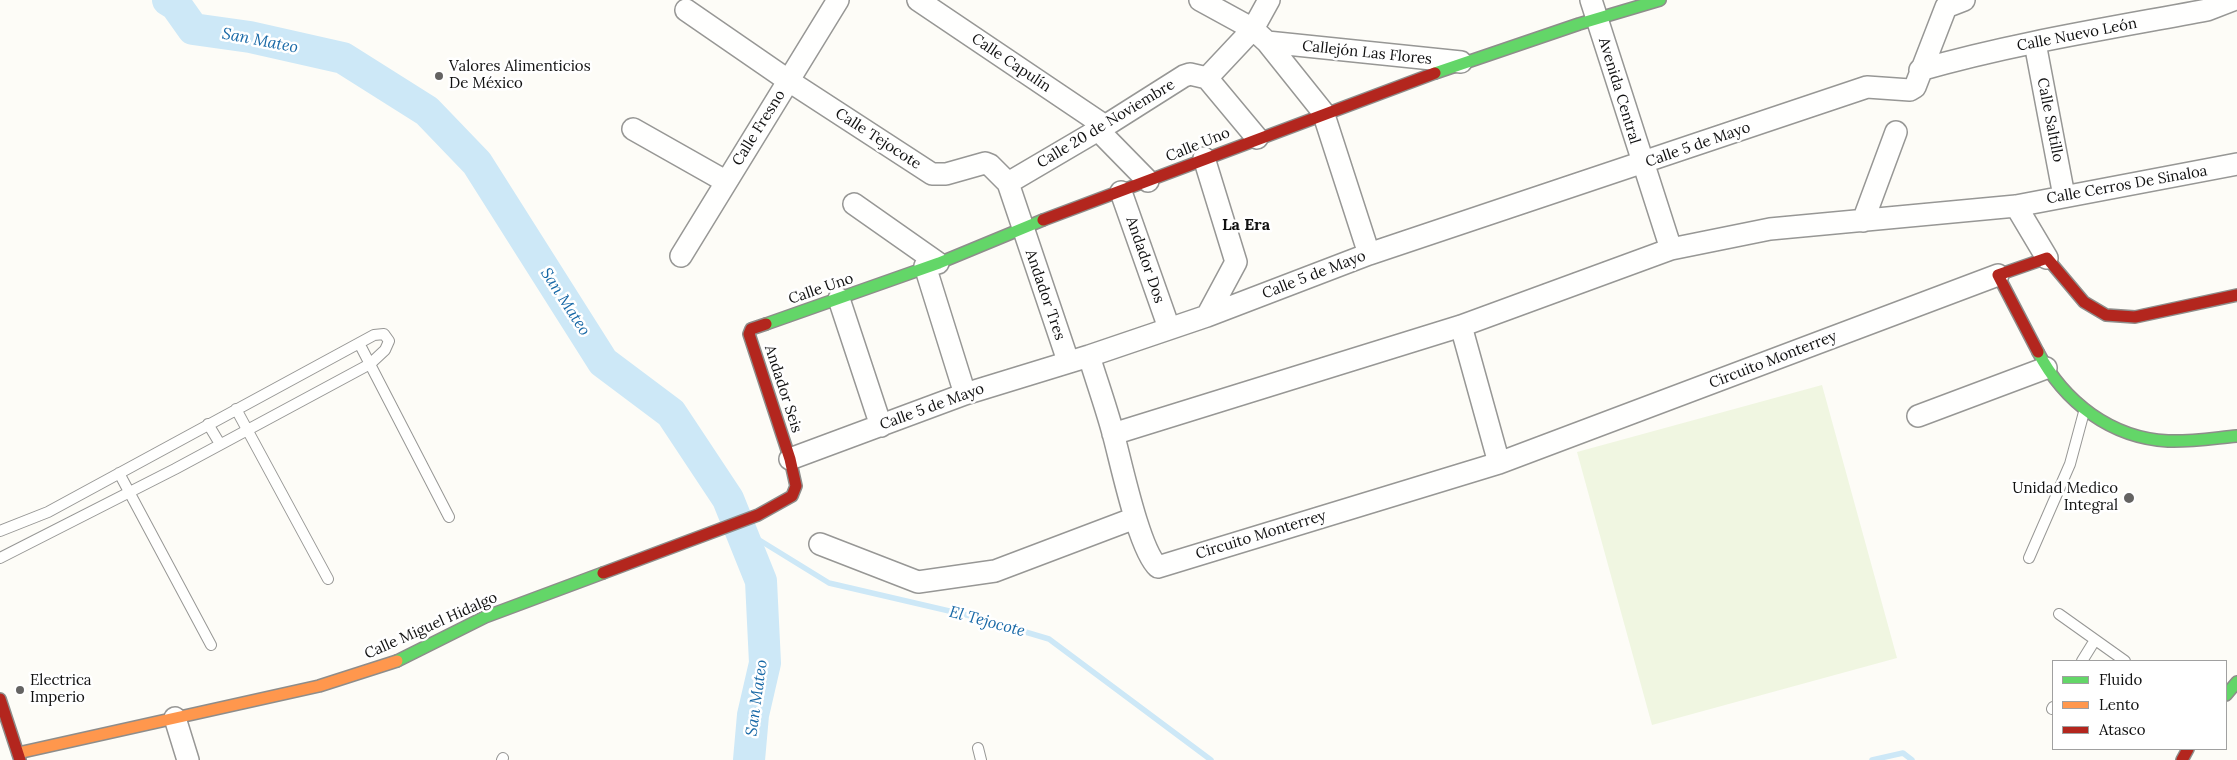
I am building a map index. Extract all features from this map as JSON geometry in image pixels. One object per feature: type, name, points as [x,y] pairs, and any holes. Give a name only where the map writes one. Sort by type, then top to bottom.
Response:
[{"type":"street","name":"Calle Fresno","points":[[681,256],[838,0]]},
{"type":"street","name":"Calle Capulín","points":[[918,0],[1102,128],[1148,181]]},
{"type":"street","points":[[1200,0],[1260,36],[1324,112],[1369,254]]},
{"type":"street","points":[[1256,138],[1207,78],[1260,36],[1269,0]]},
{"type":"street","name":"Calle Uno","points":[[751,329],[932,265],[1022,228],[1121,192],[1324,112],[1466,63],[1593,9],[1660,0]]},
{"type":"street","name":"Calle Nuevo León","points":[[1918,78],[1959,59],[2207,10],[2233,0]]},
{"type":"street","points":[[1918,78],[1955,3]]},
{"type":"street","name":"Avenida Central","points":[[1593,9],[1671,249]]},
{"type":"street","points":[[686,10],[788,81]]},
{"type":"street","name":"Callejón Las Flores","points":[[1260,36],[1466,63]]},
{"type":"street","name":"Calle Saltillo","points":[[2035,43],[2064,196]]},
{"type":"street","name":"Calle 20 de Noviembre","points":[[1008,183],[1102,128],[1184,76],[1190,74],[1207,78]]},
{"type":"street","name":"Calle 5 de Mayo","points":[[790,459],[965,394],[1089,356],[1207,316],[1369,254],[1867,88],[1884,87],[1910,90],[1918,78]]},
{"type":"street","name":"Calle Tejocote","points":[[788,81],[932,174],[946,174],[985,164],[990,165],[1008,183],[1022,228]]},
{"type":"street","points":[[633,129],[725,182]]},
{"type":"street","points":[[1863,222],[1896,132]]},
{"type":"street","points":[[1204,158],[1236,262],[1207,316]]},
{"type":"street","name":"Calle Cerros De Sinaloa","points":[[2016,206],[2237,164]]},
{"type":"street","name":"Andador Dos","points":[[1121,192],[1169,328]]},
{"type":"street","points":[[854,204],[932,265],[965,394]]},
{"type":"street","points":[[1113,434],[1461,326],[1671,249],[1770,229],[1863,222],[2016,206],[2047,258],[2084,302],[2106,315],[2135,317],[2237,296]]},
{"type":"street","name":"Andador Tres","points":[[1022,228],[1068,361]]},
{"type":"street","name":"Circuito Monterrey","points":[[1089,356],[1136,518],[1152,561],[1158,566],[1500,463],[2047,258]]},
{"type":"street","points":[[1998,276],[2046,368],[2084,411],[2107,424],[2140,437],[2169,441],[2237,436]]},
{"type":"street","points":[[838,299],[881,426]]},
{"type":"street","points":[[1461,326],[1500,463]]},
{"type":"street","name":"Andador Seis","points":[[751,329],[749,334],[790,459]]},
{"type":"street","points":[[1918,416],[2046,368]]},
{"type":"street","name":"Calle Miguel Hidalgo","points":[[19,757],[175,718],[319,686],[388,665],[485,617],[758,515],[792,496],[796,486],[790,459]]},
{"type":"street","points":[[820,544],[918,582],[995,571],[1136,518]]},
{"type":"street","points":[[2227,694],[2237,682]]},
{"type":"street","points":[[0,699],[19,757]]},
{"type":"street","points":[[175,718],[188,760]]},
{"type":"lane","points":[[0,532],[48,512],[374,335],[384,334],[389,342],[385,350],[370,364],[0,558]]},
{"type":"lane","points":[[359,343],[449,517]]},
{"type":"lane","points":[[236,409],[328,579]]},
{"type":"lane","points":[[2029,558],[2070,464],[2084,411]]},
{"type":"lane","points":[[208,424],[220,444]]},
{"type":"lane","points":[[119,473],[211,645]]},
{"type":"lane","points":[[48,512],[57,529]]},
{"type":"lane","points":[[2059,614],[2124,660]]},
{"type":"lane","points":[[2083,660],[2096,640]]},
{"type":"lane","points":[[978,748],[982,760]]},
{"type":"green space","points":[[1822,385],[1897,658],[1652,725],[1577,452]]},
{"type":"waterway","name":"San Mateo","points":[[168,0],[176,5],[193,29],[250,37],[343,58],[427,111],[477,163],[603,362],[671,413],[728,499],[761,581],[765,663],[753,715],[749,760]]},
{"type":"waterway","name":"El Tejocote","points":[[743,530],[829,583],[975,617],[1049,639],[1211,760]]},
{"type":"waterway","name":"El Tejocote","points":[[1872,760],[1903,753],[1912,760]]},
{"type":"traffic: fast","points":[[1435,73],[1579,24],[1660,0]]},
{"type":"traffic: fast","points":[[766,324],[939,263],[1043,220]]},
{"type":"traffic: fast","points":[[2038,352],[2061,387],[2076,401],[2091,414],[2127,433],[2168,441],[2237,436]]},
{"type":"traffic: fast","points":[[397,661],[485,617],[603,573]]},
{"type":"traffic: fast","points":[[2227,694],[2237,682]]},
{"type":"traffic: slow","points":[[18,753],[319,686],[397,661]]},
{"type":"traffic: jam","points":[[1043,220],[1435,73]]},
{"type":"traffic: jam","points":[[2038,352],[1998,275],[2047,258],[2084,302],[2106,315],[2135,317],[2237,295]]},
{"type":"traffic: jam","points":[[603,573],[758,515],[792,496],[796,486],[790,459],[749,334],[751,329],[766,324]]},
{"type":"traffic: jam","points":[[0,699],[20,760]]},
{"type":"traffic: jam","points":[[2182,760],[2187,750]]},
{"type":"place","name":"Valores Alimenticios De México","points":[[439,76]]},
{"type":"place","name":"Unidad Medico Integral","points":[[2129,498]]},
{"type":"place","name":"Electrica Imperio","points":[[20,690]]},
{"type":"district","name":"La Era","points":[[1246,225]]}]
